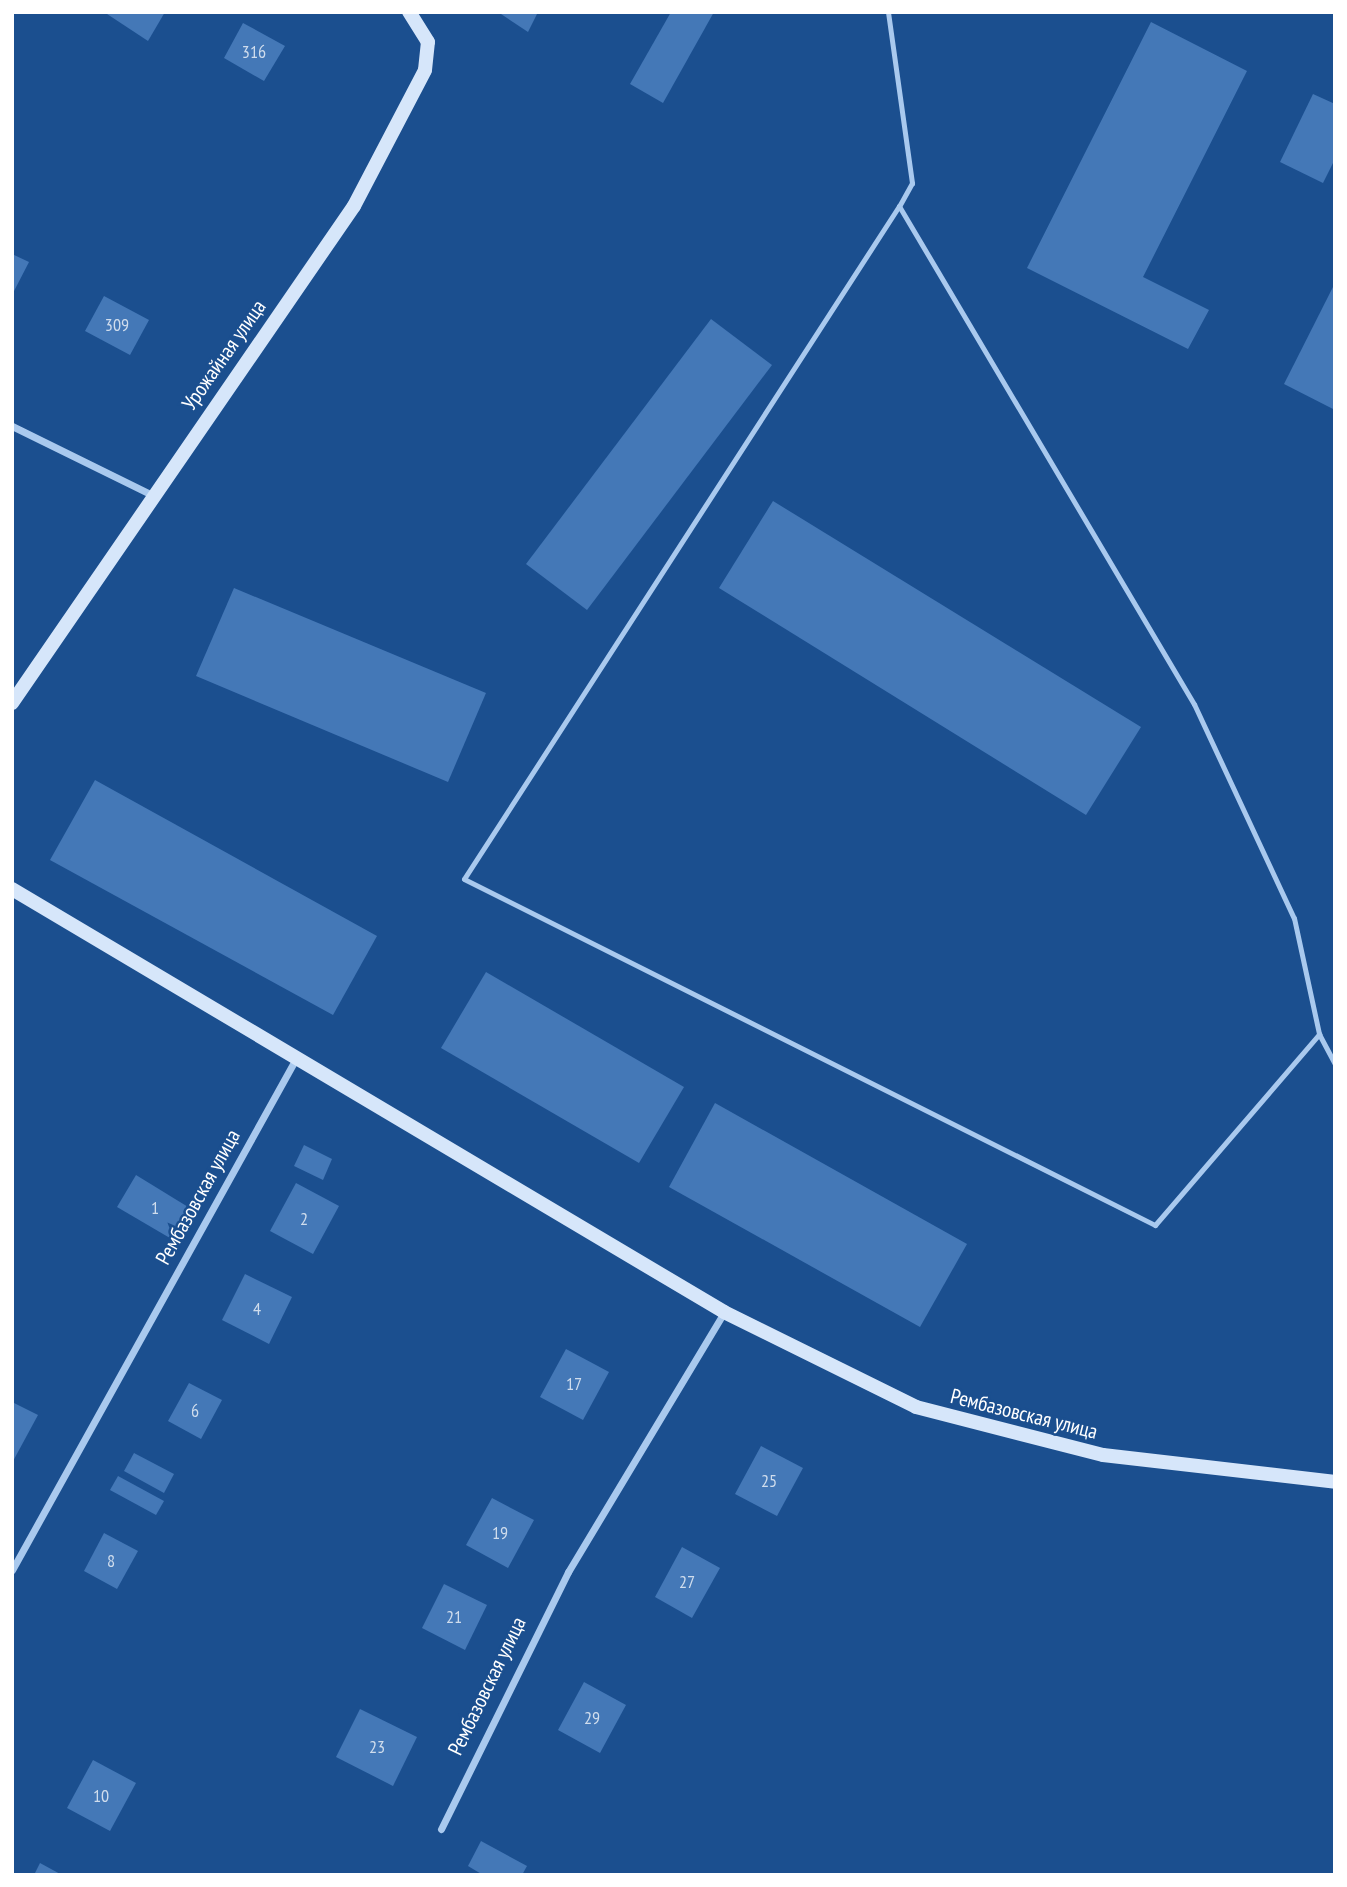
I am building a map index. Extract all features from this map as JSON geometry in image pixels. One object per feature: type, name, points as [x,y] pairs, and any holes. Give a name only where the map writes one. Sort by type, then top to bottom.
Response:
[{"type":"street","name":"Урожайная улица","points":[[12,703],[152,495],[354,206],[425,69],[428,42],[413,14]]},
{"type":"street","points":[[12,426],[152,495]]},
{"type":"street","name":"Рембазовская улица","points":[[12,889],[294,1062],[724,1311],[916,1407],[1038,1443],[1172,1467],[1335,1482]]},
{"type":"street","name":"Рембазовская улица","points":[[12,1570],[294,1062]]},
{"type":"street","name":"Рембазовская улица","points":[[441,1829],[562,1583],[724,1311]]},
{"type":"lane","points":[[888,12],[912,183],[464,879],[1155,1224],[1319,1034]]},
{"type":"lane","points":[[899,206],[1194,704],[1294,918],[1319,1034],[1335,1064]]},
{"type":"building","points":[[104,12],[165,12],[148,41]]},
{"type":"building","points":[[498,12],[538,12],[528,32]]},
{"type":"building","points":[[671,12],[714,12],[663,103],[630,84]]},
{"type":"building","points":[[1151,22],[1247,71],[1143,277],[1209,310],[1188,349],[1027,268]]},
{"type":"building","points":[[243,23],[285,46],[264,81],[224,58]]},
{"type":"building","points":[[1313,94],[1335,104],[1335,159],[1323,183],[1280,162]]},
{"type":"building","points":[[12,254],[29,262],[12,295]]},
{"type":"building","points":[[1335,283],[1335,410],[1284,384]]},
{"type":"building","points":[[104,296],[149,320],[130,355],[85,331]]},
{"type":"building","points":[[711,319],[772,365],[587,610],[526,564]]},
{"type":"building","points":[[773,501],[1141,727],[1086,815],[719,588]]},
{"type":"building","points":[[234,588],[486,693],[448,782],[196,676]]},
{"type":"building","points":[[95,780],[377,936],[333,1015],[50,860]]},
{"type":"building","points":[[486,972],[684,1087],[639,1163],[441,1048]]},
{"type":"building","points":[[715,1103],[967,1244],[920,1327],[669,1187]]},
{"type":"building","points":[[304,1145],[332,1159],[323,1180],[294,1166]]},
{"type":"building","points":[[136,1175],[193,1210],[175,1241],[117,1207]]},
{"type":"building","points":[[296,1183],[339,1206],[313,1254],[270,1231]]},
{"type":"building","points":[[245,1274],[292,1297],[269,1344],[222,1320]]},
{"type":"building","points":[[566,1349],[609,1372],[583,1420],[540,1397]]},
{"type":"building","points":[[189,1383],[222,1400],[201,1439],[168,1421]]},
{"type":"building","points":[[12,1402],[38,1415],[12,1463]]},
{"type":"building","points":[[761,1446],[803,1468],[777,1516],[735,1494]]},
{"type":"building","points":[[134,1453],[174,1474],[164,1493],[124,1471]]},
{"type":"building","points":[[118,1476],[164,1501],[156,1515],[110,1490]]},
{"type":"building","points":[[492,1498],[534,1520],[508,1568],[466,1545]]},
{"type":"building","points":[[104,1533],[138,1551],[117,1589],[84,1571]]},
{"type":"building","points":[[682,1547],[720,1568],[692,1618],[655,1597]]},
{"type":"building","points":[[444,1584],[487,1605],[465,1650],[422,1628]]},
{"type":"building","points":[[584,1682],[626,1705],[600,1753],[558,1730]]},
{"type":"building","points":[[360,1709],[417,1737],[393,1786],[336,1757]]},
{"type":"building","points":[[93,1760],[136,1783],[110,1831],[67,1808]]},
{"type":"building","points":[[481,1841],[527,1866],[522,1875],[483,1875],[468,1866]]},
{"type":"building","points":[[40,1863],[62,1875],[34,1875]]}]
